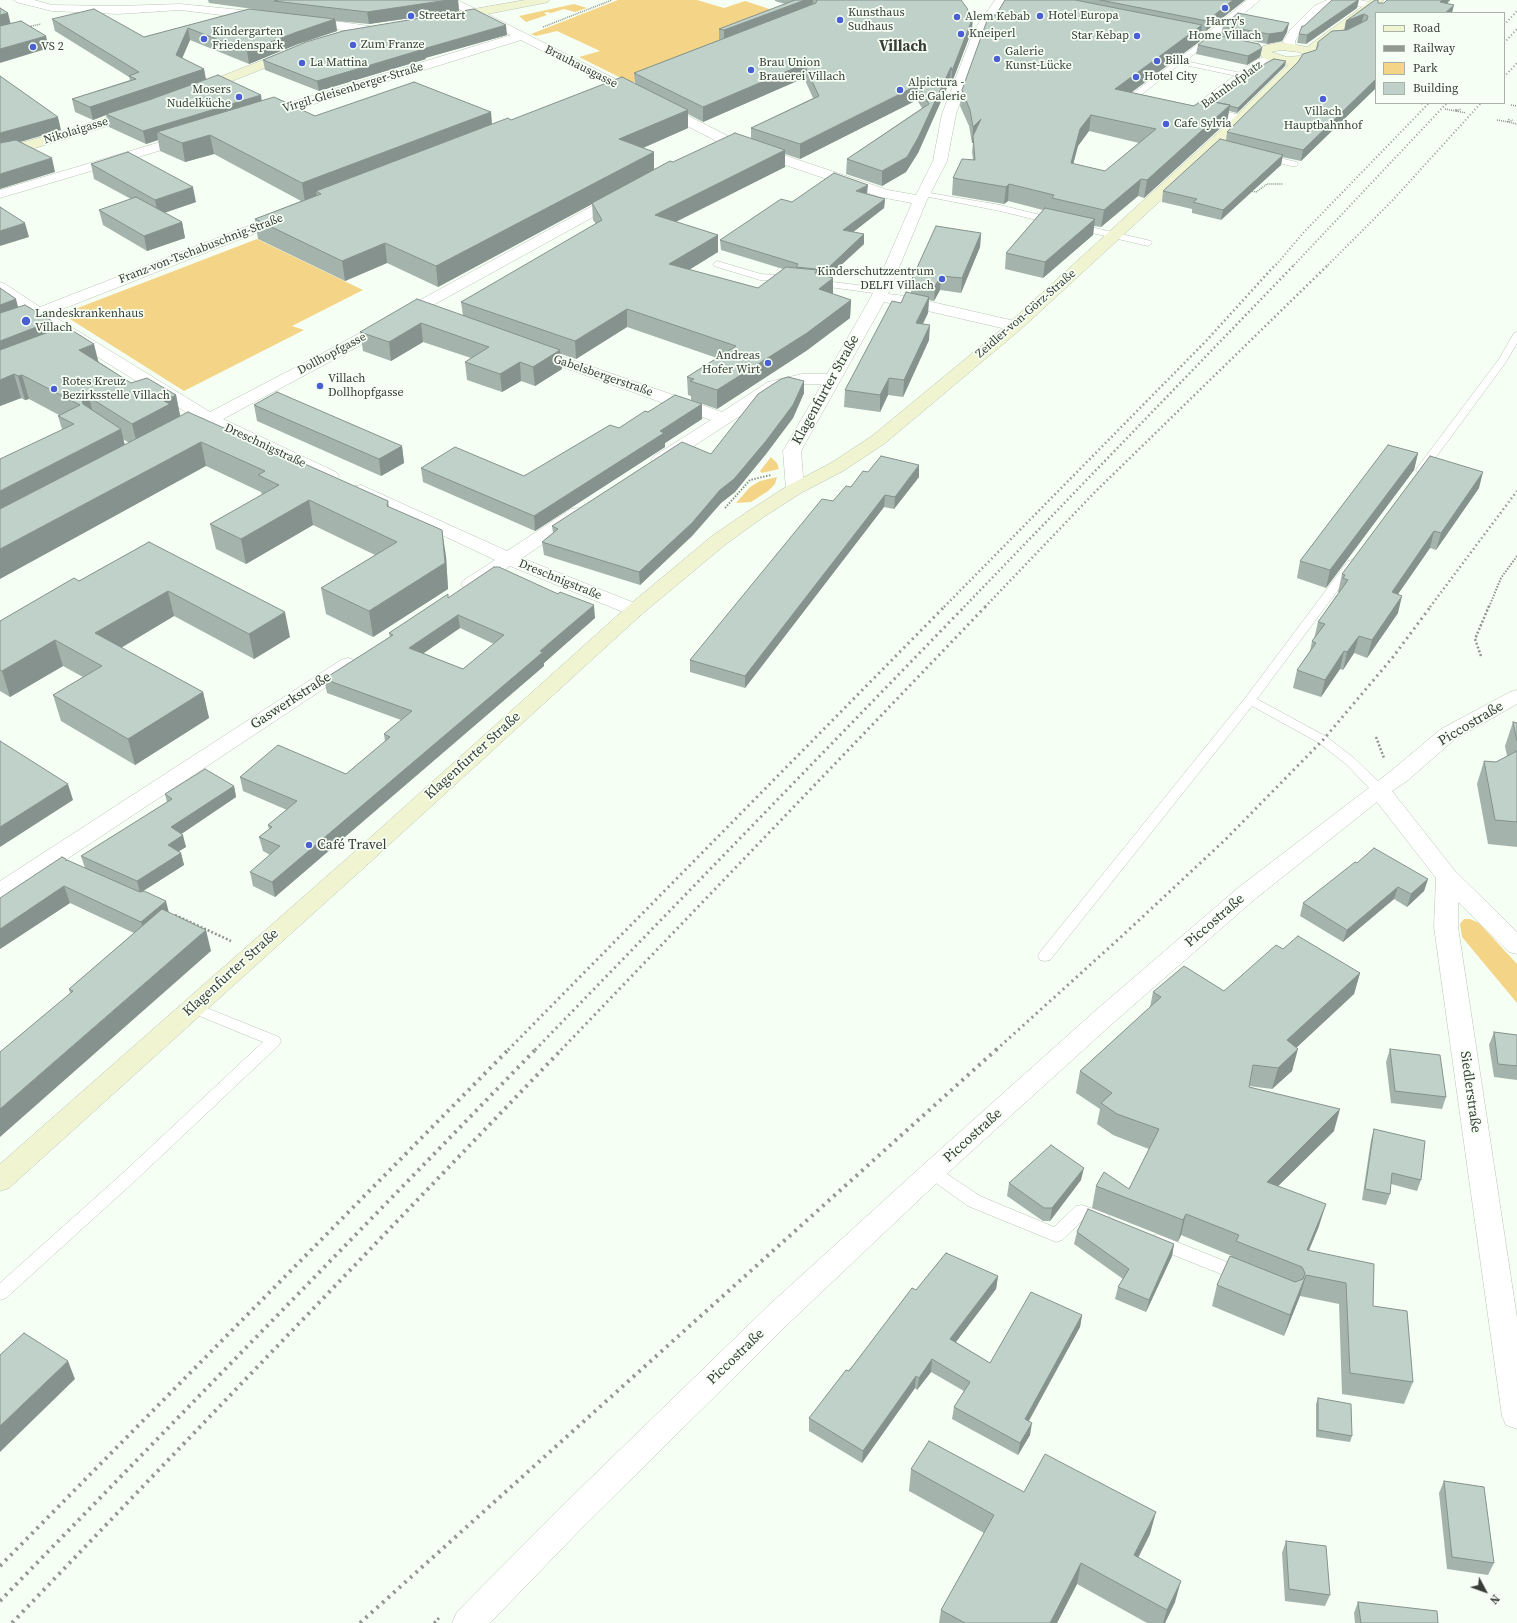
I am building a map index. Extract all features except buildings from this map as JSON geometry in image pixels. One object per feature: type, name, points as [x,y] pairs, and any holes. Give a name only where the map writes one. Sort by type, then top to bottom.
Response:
[{"type":"street","points":[[20,0],[52,8],[118,10],[181,3],[276,18]]},
{"type":"street","name":"Brauhausgasse","points":[[451,0],[621,87],[719,143],[885,194],[922,197]]},
{"type":"street","points":[[443,19],[544,0]]},
{"type":"street","name":"Klagenfurter Straße","points":[[0,1180],[635,610],[719,540],[795,489],[792,452],[880,294],[922,197],[940,161],[950,114],[980,30],[1002,0]]},
{"type":"street","points":[[1208,39],[1254,0]]},
{"type":"street","name":"Bahnhofplatz","points":[[1290,46],[1289,41],[1295,32],[1318,8],[1326,2],[1338,1],[1380,3]]},
{"type":"street","name":"Bahnhofplatz","points":[[1306,51],[1380,3]]},
{"type":"street","points":[[291,19],[369,30]]},
{"type":"street","points":[[972,19],[980,30]]},
{"type":"street","points":[[336,38],[384,27]]},
{"type":"street","points":[[1163,29],[1250,46],[1269,54]]},
{"type":"street","name":"Virgil-Gleisenberger-Straße","points":[[254,118],[521,36]]},
{"type":"street","name":"Bahnhofplatz","points":[[1269,54],[1279,60],[1296,61],[1309,56],[1309,53],[1306,51],[1290,46],[1272,47],[1269,54],[1260,63],[1193,109],[1241,119],[1291,69],[1296,61]]},
{"type":"street","points":[[187,94],[304,48]]},
{"type":"street","points":[[604,94],[621,87]]},
{"type":"street","name":"Nikolaigasse","points":[[0,152],[20,148],[68,134],[146,109]]},
{"type":"street","name":"Zeidler-von-Görz-Straße","points":[[795,489],[837,467],[878,440],[1015,326],[1114,235],[1218,145],[1241,119]]},
{"type":"street","points":[[0,194],[201,134]]},
{"type":"street","name":"Dollhopfgasse","points":[[165,443],[630,191]]},
{"type":"street","name":"Franz-von-Tschabuschnig-Straße","points":[[39,317],[297,212]]},
{"type":"street","name":"Dreschnigstraße","points":[[0,287],[75,342],[209,419],[526,567],[635,610]]},
{"type":"street","points":[[880,294],[1015,326]]},
{"type":"street","points":[[414,309],[436,317]]},
{"type":"street","name":"Gabelsbergerstraße","points":[[516,345],[724,419]]},
{"type":"street","points":[[644,470],[774,386],[802,379],[832,379]]},
{"type":"street","points":[[455,594],[591,504]]},
{"type":"street","name":"Gaswerkstraße","points":[[0,892],[57,862],[365,653]]},
{"type":"street","name":"Piccostraße","points":[[468,1623],[576,1513],[779,1314],[932,1172],[1104,1017],[1241,898],[1399,776],[1448,734],[1517,696]]},
{"type":"street","points":[[1380,790],[1447,877],[1517,946]]},
{"type":"street","name":"Siedlerstraße","points":[[1447,877],[1446,927],[1517,1416]]},
{"type":"lane","points":[[1326,39],[1341,37]]},
{"type":"lane","points":[[1155,100],[1135,96],[1208,39]]},
{"type":"lane","points":[[1179,62],[1243,76]]},
{"type":"lane","points":[[621,87],[636,83]]},
{"type":"lane","points":[[1259,155],[1294,164]]},
{"type":"lane","points":[[922,197],[1000,208],[1148,243]]},
{"type":"lane","points":[[717,264],[760,277],[801,281],[880,294]]},
{"type":"lane","points":[[1412,482],[1503,360],[1517,335]]},
{"type":"lane","points":[[1045,956],[1250,700],[1360,552]]},
{"type":"lane","points":[[1250,700],[1323,740],[1364,773],[1380,790]]},
{"type":"lane","points":[[0,1293],[130,1176],[274,1040],[192,1007]]},
{"type":"lane","points":[[932,1172],[974,1201],[1056,1235],[1082,1211],[1118,1226]]},
{"type":"lane","points":[[1141,1235],[1252,1280]]},
{"type":"path","points":[[542,28],[610,0]]},
{"type":"path","points":[[1510,105],[1517,106]]},
{"type":"path","points":[[1445,109],[1466,113]]},
{"type":"path","points":[[1456,110],[1461,109]]},
{"type":"path","points":[[1497,120],[1509,121],[1517,124]]},
{"type":"path","points":[[1509,121],[1513,120]]},
{"type":"path","points":[[1248,191],[1256,192],[1267,184],[1283,184]]},
{"type":"path","points":[[1481,656],[1475,639],[1501,578],[1517,556]]},
{"type":"path","points":[[1376,738],[1385,761]]},
{"type":"path","points":[[174,915],[231,941]]},
{"type":"green space","points":[[618,0],[697,0],[724,8],[745,1],[788,15],[728,45],[631,83],[579,57],[600,51],[557,31],[536,36],[531,34]]},
{"type":"green space","points":[[574,4],[587,8],[575,12],[564,9],[551,13],[547,12],[544,13],[547,15],[526,22],[519,16]]},
{"type":"green space","points":[[257,239],[363,290],[292,326],[304,330],[184,391],[62,314]]},
{"type":"green space","points":[[771,457],[777,463],[779,469],[762,473],[760,471]]},
{"type":"green space","points":[[777,477],[775,484],[768,491],[751,502],[736,503],[750,487],[760,481]]},
{"type":"green space","points":[[1464,919],[1470,919],[1479,923],[1517,964],[1517,1003],[1462,937],[1460,924]]},
{"type":"railway","points":[[1505,24],[1517,11]]},
{"type":"railway","points":[[1505,42],[1517,29]]},
{"type":"railway","points":[[1505,76],[1517,63]]},
{"type":"railway","points":[[1276,265],[1304,232],[1428,104]]},
{"type":"railway","points":[[1294,265],[1446,104]]},
{"type":"railway","points":[[1329,264],[1391,202],[1480,104]]},
{"type":"railway","points":[[944,607],[1206,341],[1276,264]]},
{"type":"railway","points":[[964,607],[1295,264]]},
{"type":"railway","points":[[985,607],[1096,491],[1329,264]]},
{"type":"railway","points":[[1430,607],[1517,491]]},
{"type":"railway","points":[[508,1050],[945,606]]},
{"type":"railway","points":[[535,1050],[965,606]]},
{"type":"railway","points":[[561,1050],[986,606]]},
{"type":"railway","points":[[996,1050],[1226,839],[1323,740],[1393,657],[1431,606]]},
{"type":"railway","points":[[0,1566],[509,1049]]},
{"type":"railway","points":[[0,1601],[536,1049]]},
{"type":"railway","points":[[12,1623],[562,1049]]},
{"type":"railway","points":[[360,1623],[997,1049]]},
{"type":"place","name":"Harry's Home Villach","points":[[1225,8]]},
{"type":"place","name":"Streetart","points":[[411,16]]},
{"type":"place","name":"Hotel Europa","points":[[1040,16]]},
{"type":"place","name":"Alem Kebab","points":[[957,17]]},
{"type":"place","name":"Kunsthaus Sudhaus","points":[[840,20]]},
{"type":"place","name":"Kneiperl","points":[[961,34]]},
{"type":"place","name":"Star Kebap","points":[[1137,36]]},
{"type":"place","name":"Kindergarten Friedenspark","points":[[204,39]]},
{"type":"place","name":"Zum Franze","points":[[353,45]]},
{"type":"place","name":"VS 2","points":[[33,47]]},
{"type":"place","name":"Galerie Kunst-Lücke","points":[[997,59]]},
{"type":"place","name":"Billa","points":[[1157,61]]},
{"type":"place","name":"La Mattina","points":[[302,63]]},
{"type":"place","name":"Brau Union Brauerei Villach","points":[[751,70]]},
{"type":"place","name":"Hotel City","points":[[1136,77]]},
{"type":"place","name":"Alpictura - die Galerie","points":[[900,90]]},
{"type":"place","name":"Mosers Nudelküche","points":[[239,97]]},
{"type":"place","name":"Villach Hauptbahnhof","points":[[1323,99]]},
{"type":"place","name":"Cafe Sylvia","points":[[1166,124]]},
{"type":"place","name":"Kinderschutzzentrum DELFI Villach","points":[[942,279]]},
{"type":"place","name":"Landeskrankenhaus Villach","points":[[26,321]]},
{"type":"place","name":"Andreas Hofer Wirt","points":[[768,363]]},
{"type":"place","name":"Villach Dollhopfgasse","points":[[320,386]]},
{"type":"place","name":"Rotes Kreuz Bezirksstelle Villach","points":[[54,389]]},
{"type":"place","name":"Café Travel","points":[[309,845]]},
{"type":"district","name":"Villach","points":[[903,47]]}]
